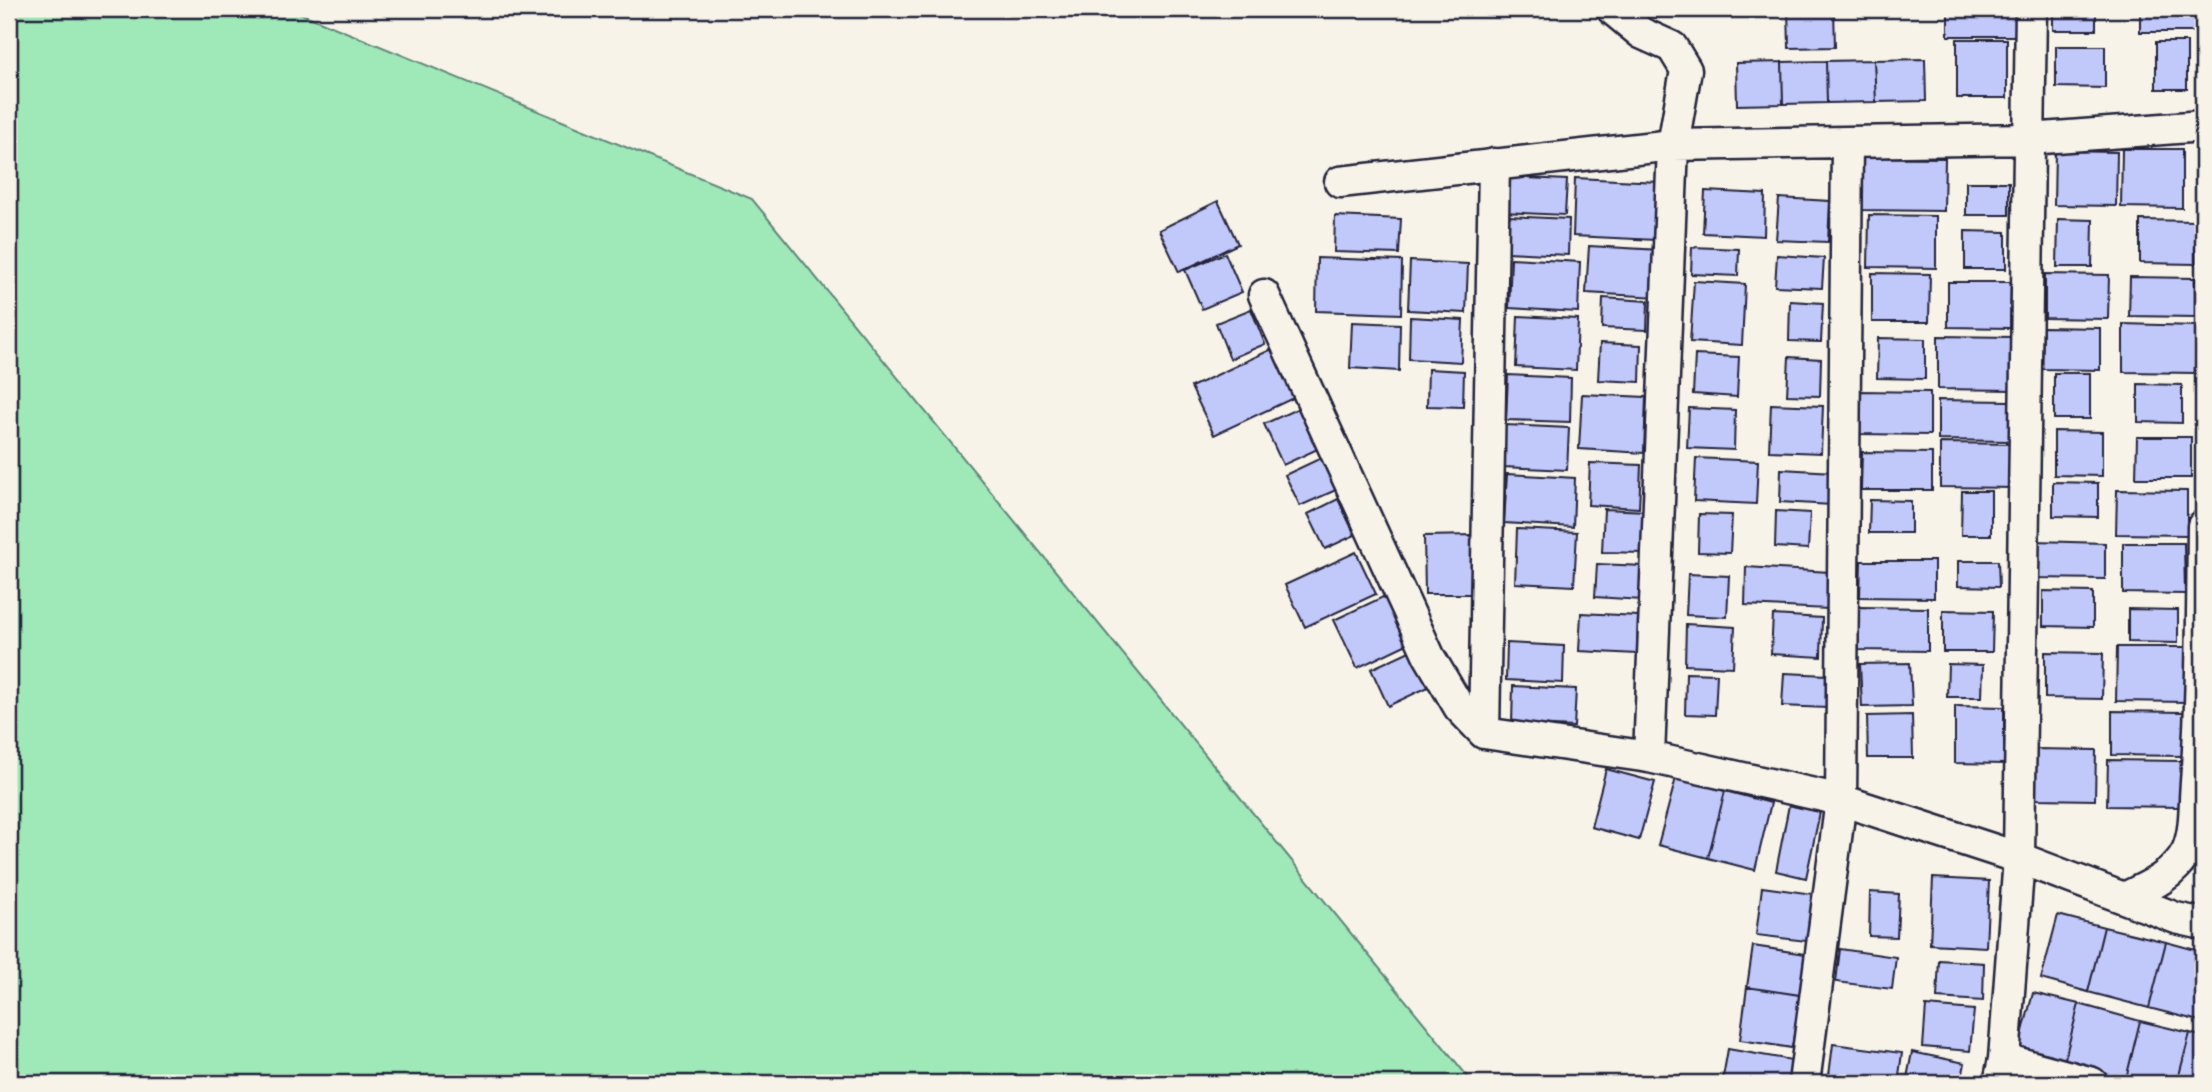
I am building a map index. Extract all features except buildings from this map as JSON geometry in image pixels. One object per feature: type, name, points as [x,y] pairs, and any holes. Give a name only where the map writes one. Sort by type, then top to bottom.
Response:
[{"type":"street","points":[[1612,9],[1641,33],[1672,47],[1686,70],[1673,145],[1649,757]]},
{"type":"street","points":[[2031,9],[2019,858],[2002,1071],[2080,1082]]},
{"type":"street","points":[[1340,182],[1673,145],[2029,139],[2203,126]]},
{"type":"street","points":[[1804,1083],[1842,800],[1847,144]]},
{"type":"street","points":[[1484,733],[1494,164]]},
{"type":"street","points":[[1264,295],[1429,656],[1459,707],[1484,733],[1649,757],[1842,800],[2019,858],[2176,918],[2203,924]]},
{"type":"street","points":[[2124,898],[2153,884],[2172,870],[2187,850],[2192,834],[2197,762],[2203,526]]},
{"type":"green space","points":[[9,9],[290,9],[752,199],[1473,1083],[9,1083]]}]
